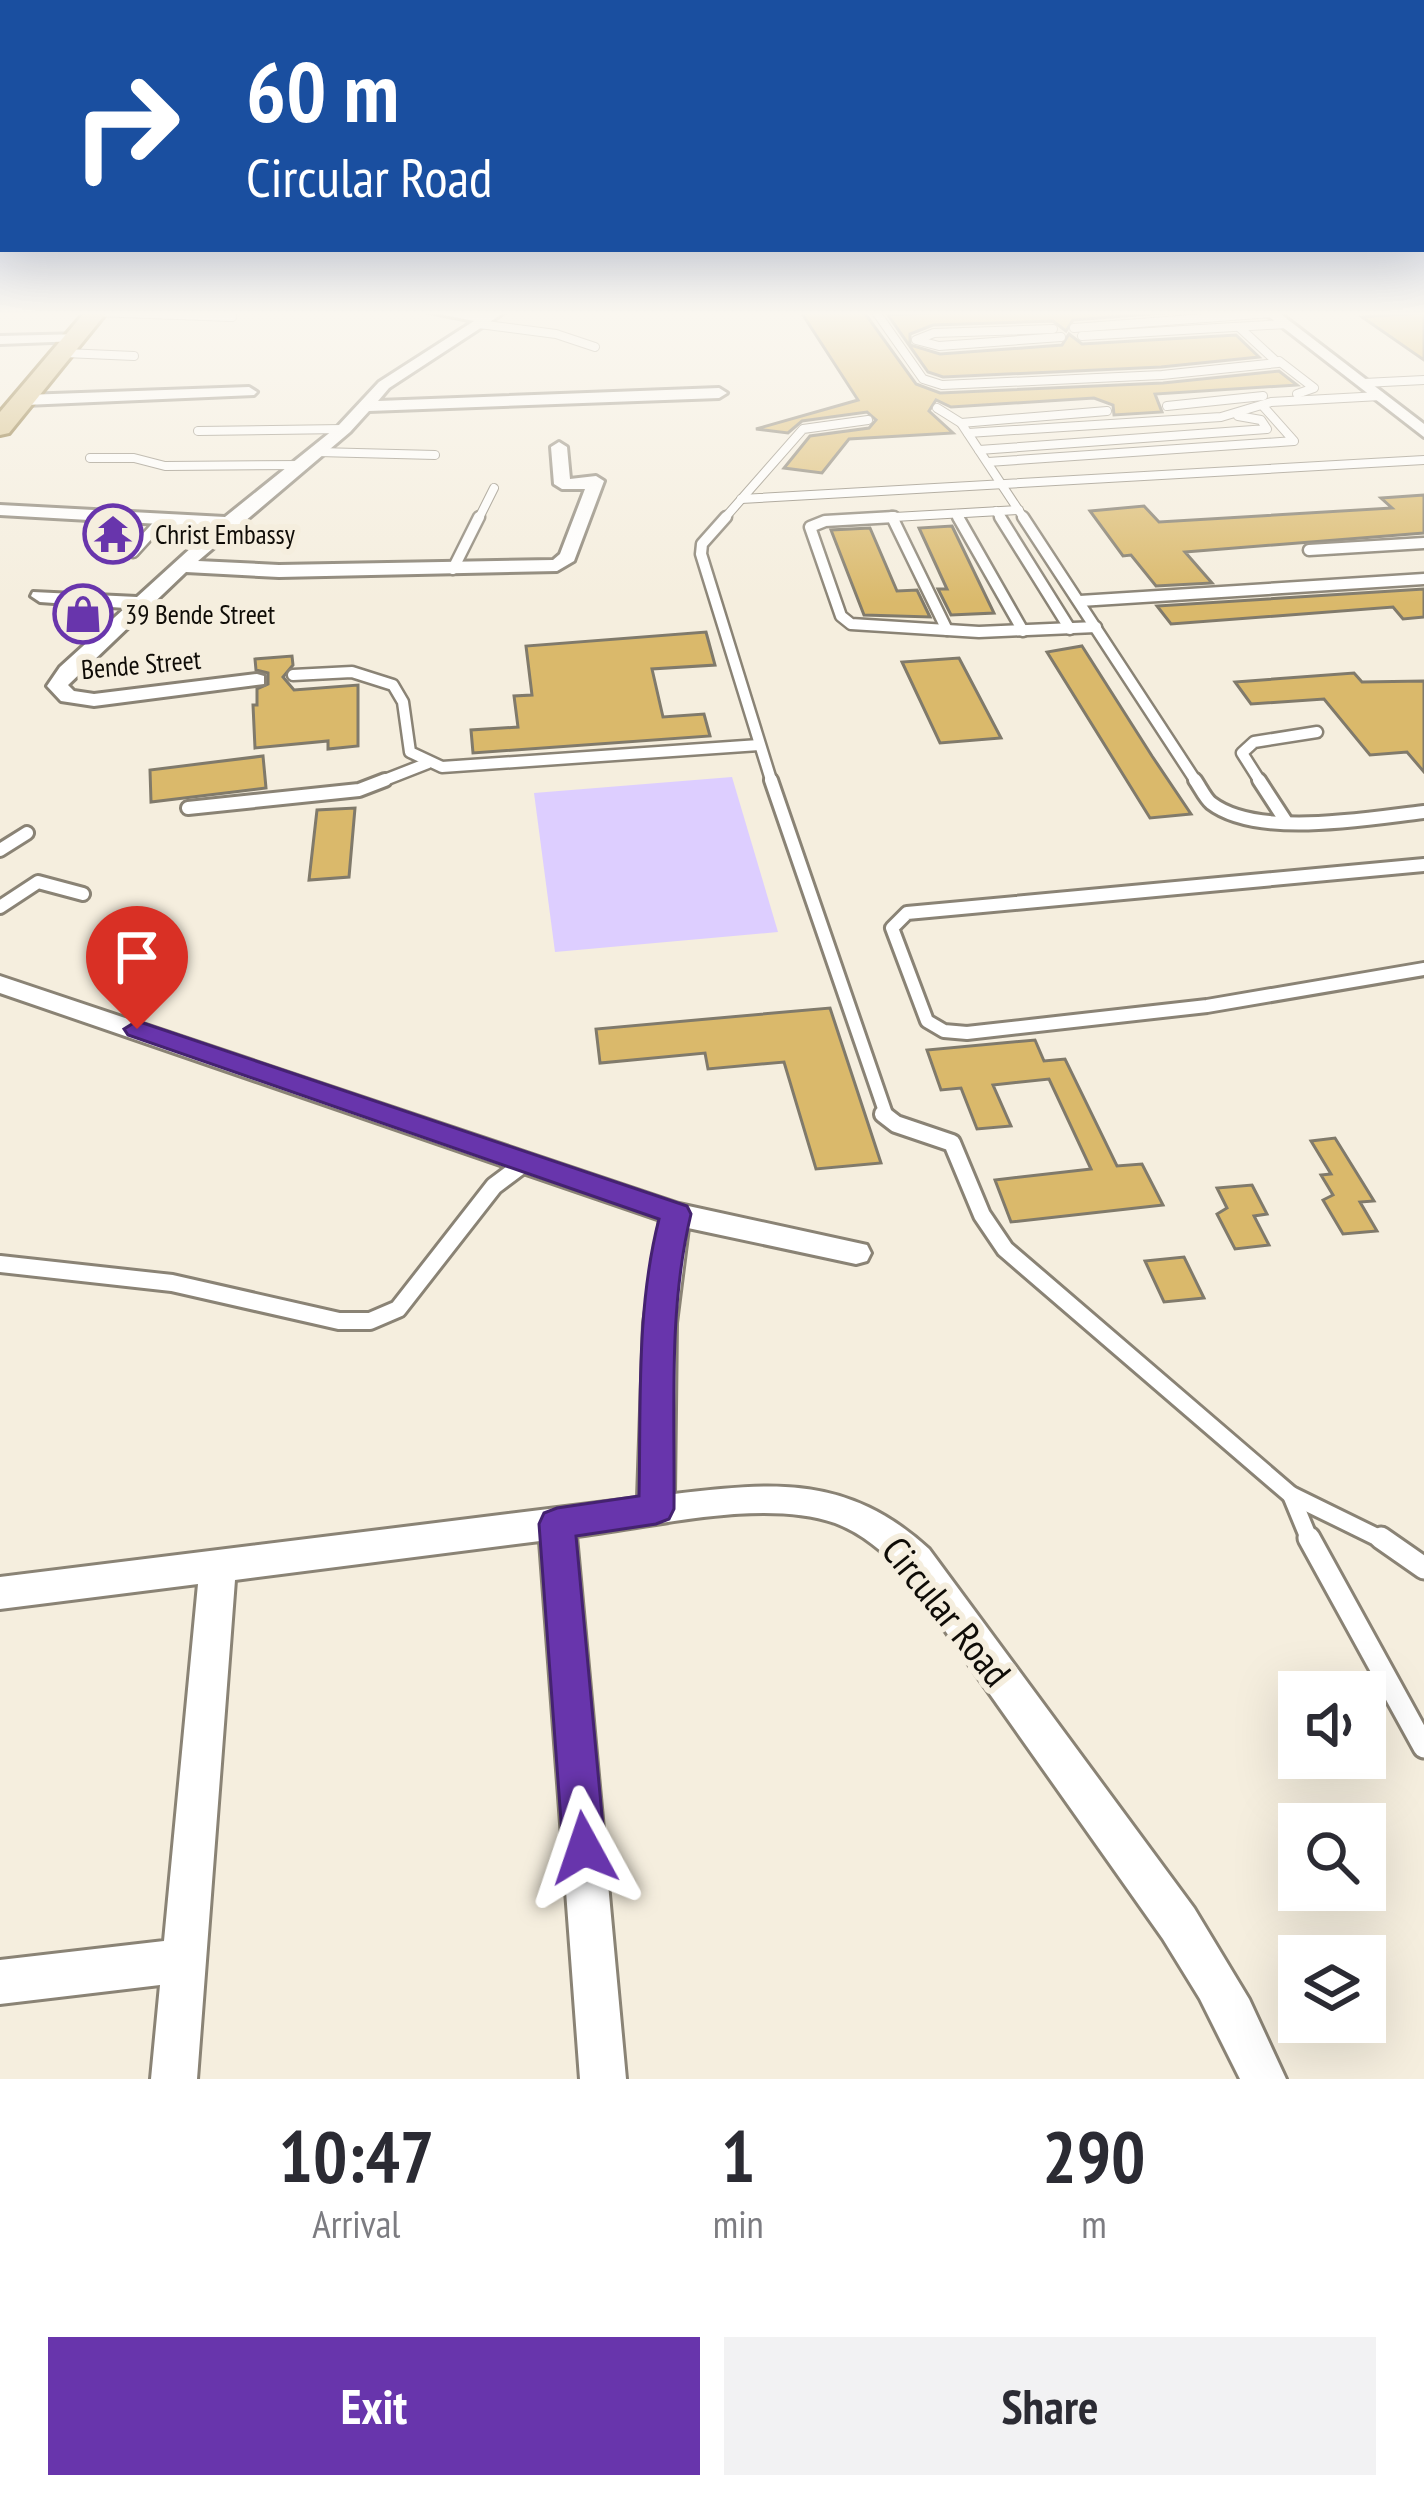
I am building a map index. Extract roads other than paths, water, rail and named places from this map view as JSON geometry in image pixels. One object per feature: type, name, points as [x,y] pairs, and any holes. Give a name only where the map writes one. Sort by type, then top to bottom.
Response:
[{"type":"street","name":"Bende Street","points":[[257,680],[94,700],[68,697],[58,686],[59,679],[180,566],[366,409]]},
{"type":"street","points":[[1398,409],[1424,432]]},
{"type":"street","points":[[180,566],[279,571],[561,563],[595,482],[562,484],[559,447]]},
{"type":"street","points":[[0,510],[229,523]]},
{"type":"street","points":[[40,596],[140,603]]},
{"type":"street","points":[[0,984],[676,1214],[856,1252]]},
{"type":"street","points":[[656,1509],[660,1324],[666,1254],[676,1214]]},
{"type":"street","name":"Circular Road","points":[[0,1593],[762,1498],[818,1501],[857,1514],[889,1533],[930,1579],[1185,1931],[1239,2019],[1263,2079]]},
{"type":"street","points":[[557,1524],[603,2079]]},
{"type":"street","points":[[174,2079],[218,1565]]},
{"type":"street","points":[[0,1982],[186,1960]]},
{"type":"lane","points":[[938,409],[964,428],[988,462],[1210,802],[1242,814],[1285,820],[1424,812]]},
{"type":"lane","points":[[1234,415],[1251,409]]},
{"type":"lane","points":[[988,462],[1294,441],[1266,409]]},
{"type":"lane","points":[[964,428],[1107,410]]},
{"type":"lane","points":[[964,428],[1234,415],[1256,418],[1268,429],[979,450]]},
{"type":"lane","points":[[868,420],[803,429],[702,544],[701,554],[759,745],[883,1114],[896,1124],[952,1143],[982,1215],[1005,1250],[1291,1495],[1333,1510],[1381,1536],[1424,1568]]},
{"type":"lane","points":[[198,431],[344,429]]},
{"type":"lane","points":[[90,458],[134,458],[155,465],[435,454]]},
{"type":"lane","points":[[741,499],[1424,460]]},
{"type":"lane","points":[[453,568],[494,488]]},
{"type":"lane","points":[[1019,510],[825,521],[810,527],[842,616],[863,626],[1023,632],[1096,627]]},
{"type":"lane","points":[[996,511],[1070,628]]},
{"type":"lane","points":[[956,514],[1023,632]]},
{"type":"lane","points":[[892,517],[947,630]]},
{"type":"lane","points":[[133,552],[163,519]]},
{"type":"lane","points":[[1309,550],[1424,543]]},
{"type":"lane","points":[[1080,601],[1424,579]]},
{"type":"lane","points":[[293,676],[359,674],[388,681],[402,699],[410,752],[428,763],[464,769],[759,745]]},
{"type":"lane","points":[[1285,820],[1242,753],[1254,742],[1317,732]]},
{"type":"lane","points":[[188,808],[358,790],[428,763]]},
{"type":"lane","points":[[0,850],[27,833]]},
{"type":"lane","points":[[1424,865],[907,914],[895,920],[892,928],[927,1021],[944,1031],[967,1033],[1207,1006],[1424,969]]},
{"type":"lane","points":[[0,907],[38,882],[82,894]]},
{"type":"lane","points":[[0,1264],[172,1282],[339,1322],[365,1323],[385,1319],[398,1309],[494,1186],[526,1162]]},
{"type":"lane","points":[[1291,1495],[1320,1565],[1424,1747]]},
{"type":"place","name":"Christ Embassy","points":[[113,534]]},
{"type":"place","name":"39 Bende Street","points":[[83,614]]}]
